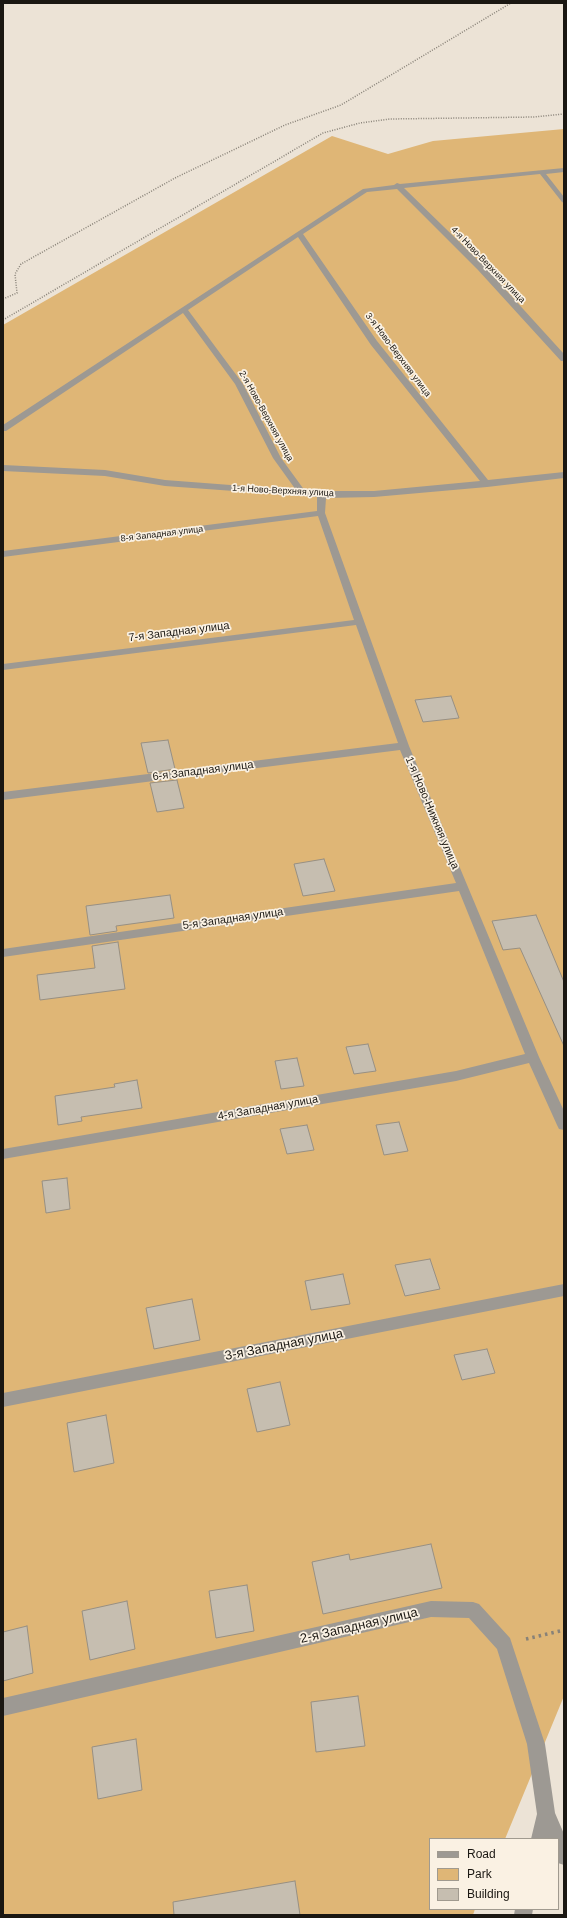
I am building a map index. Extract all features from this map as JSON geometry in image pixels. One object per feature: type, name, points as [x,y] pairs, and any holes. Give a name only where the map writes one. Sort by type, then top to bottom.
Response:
[{"type":"street","points":[[3,429],[365,190],[397,185],[564,170]]},
{"type":"street","points":[[541,172],[564,201]]},
{"type":"street","name":"4-я Ново-Верхняя улица","points":[[397,185],[481,268],[564,359]]},
{"type":"street","name":"3-я Ново-Верхняя улица","points":[[299,234],[374,343],[487,484]]},
{"type":"street","name":"2-я Ново-Верхняя улица","points":[[184,309],[239,384],[277,458],[303,494]]},
{"type":"street","name":"1-я Ново-Верхняя улица","points":[[3,468],[105,473],[165,483],[322,495],[374,494],[564,476]]},
{"type":"street","name":"1-я Ново-Нижняя улица","points":[[322,495],[321,513],[404,746],[463,886],[532,1057],[564,1125]]},
{"type":"street","name":"8-я Западная улица","points":[[3,554],[321,513]]},
{"type":"street","name":"7-я Западная улица","points":[[3,667],[359,622]]},
{"type":"street","name":"6-я Западная улица","points":[[3,796],[404,746]]},
{"type":"street","name":"5-я Западная улица","points":[[3,953],[463,886]]},
{"type":"street","name":"4-я Западная улица","points":[[3,1154],[456,1076],[532,1057]]},
{"type":"street","name":"3-я Западная улица","points":[[3,1400],[564,1290]]},
{"type":"street","name":"2-я Западная улица","points":[[3,1707],[431,1610],[473,1610],[504,1644],[536,1744],[546,1814],[557,1838]]},
{"type":"street","points":[[540,1838],[546,1814]]},
{"type":"street","points":[[559,1844],[564,1856]]},
{"type":"path","points":[[3,299],[17,293],[15,274],[21,264],[175,178],[285,125],[341,105],[511,3]]},
{"type":"path","points":[[3,320],[323,133],[360,123],[390,119],[534,117],[564,114]]},
{"type":"path","points":[[504,1644],[564,1630]]},
{"type":"green space","points":[[564,129],[564,1696],[505,1838],[429,1838],[429,1910],[475,1910],[473,1915],[3,1915],[3,325],[332,136],[388,154],[433,141]]},
{"type":"building","points":[[451,696],[459,718],[423,722],[415,700]]},
{"type":"building","points":[[168,740],[175,769],[148,773],[141,743]]},
{"type":"building","points":[[177,780],[184,808],[157,812],[150,783]]},
{"type":"building","points":[[324,859],[335,891],[303,896],[294,864]]},
{"type":"building","points":[[170,895],[174,918],[116,926],[117,931],[90,935],[86,906]]},
{"type":"building","points":[[536,915],[564,982],[564,1046],[520,948],[503,950],[492,921]]},
{"type":"building","points":[[118,942],[125,989],[40,1000],[37,975],[95,968],[92,946]]},
{"type":"building","points":[[368,1044],[376,1071],[354,1074],[346,1047]]},
{"type":"building","points":[[297,1058],[304,1086],[281,1089],[275,1061]]},
{"type":"building","points":[[137,1080],[142,1108],[81,1117],[82,1121],[58,1125],[55,1096],[115,1087],[114,1084]]},
{"type":"building","points":[[399,1122],[408,1151],[384,1155],[376,1125]]},
{"type":"building","points":[[307,1125],[314,1150],[287,1154],[280,1129]]},
{"type":"building","points":[[67,1178],[70,1209],[46,1213],[42,1181]]},
{"type":"building","points":[[430,1259],[440,1289],[405,1296],[395,1265]]},
{"type":"building","points":[[343,1274],[350,1304],[311,1310],[305,1281]]},
{"type":"building","points":[[192,1299],[200,1340],[154,1349],[146,1308]]},
{"type":"building","points":[[487,1349],[495,1373],[462,1380],[454,1355]]},
{"type":"building","points":[[280,1382],[290,1425],[257,1432],[247,1389]]},
{"type":"building","points":[[106,1415],[114,1463],[74,1472],[67,1423]]},
{"type":"building","points":[[431,1544],[442,1588],[323,1614],[312,1562],[349,1554],[350,1560]]},
{"type":"building","points":[[247,1585],[254,1631],[216,1638],[209,1591]]},
{"type":"building","points":[[127,1601],[135,1649],[90,1660],[82,1611]]},
{"type":"building","points":[[27,1626],[33,1673],[3,1681],[3,1632]]},
{"type":"building","points":[[358,1696],[365,1746],[316,1752],[311,1702]]},
{"type":"building","points":[[136,1739],[142,1790],[98,1799],[92,1747]]},
{"type":"building","points":[[295,1881],[300,1915],[174,1915],[173,1902]]}]
